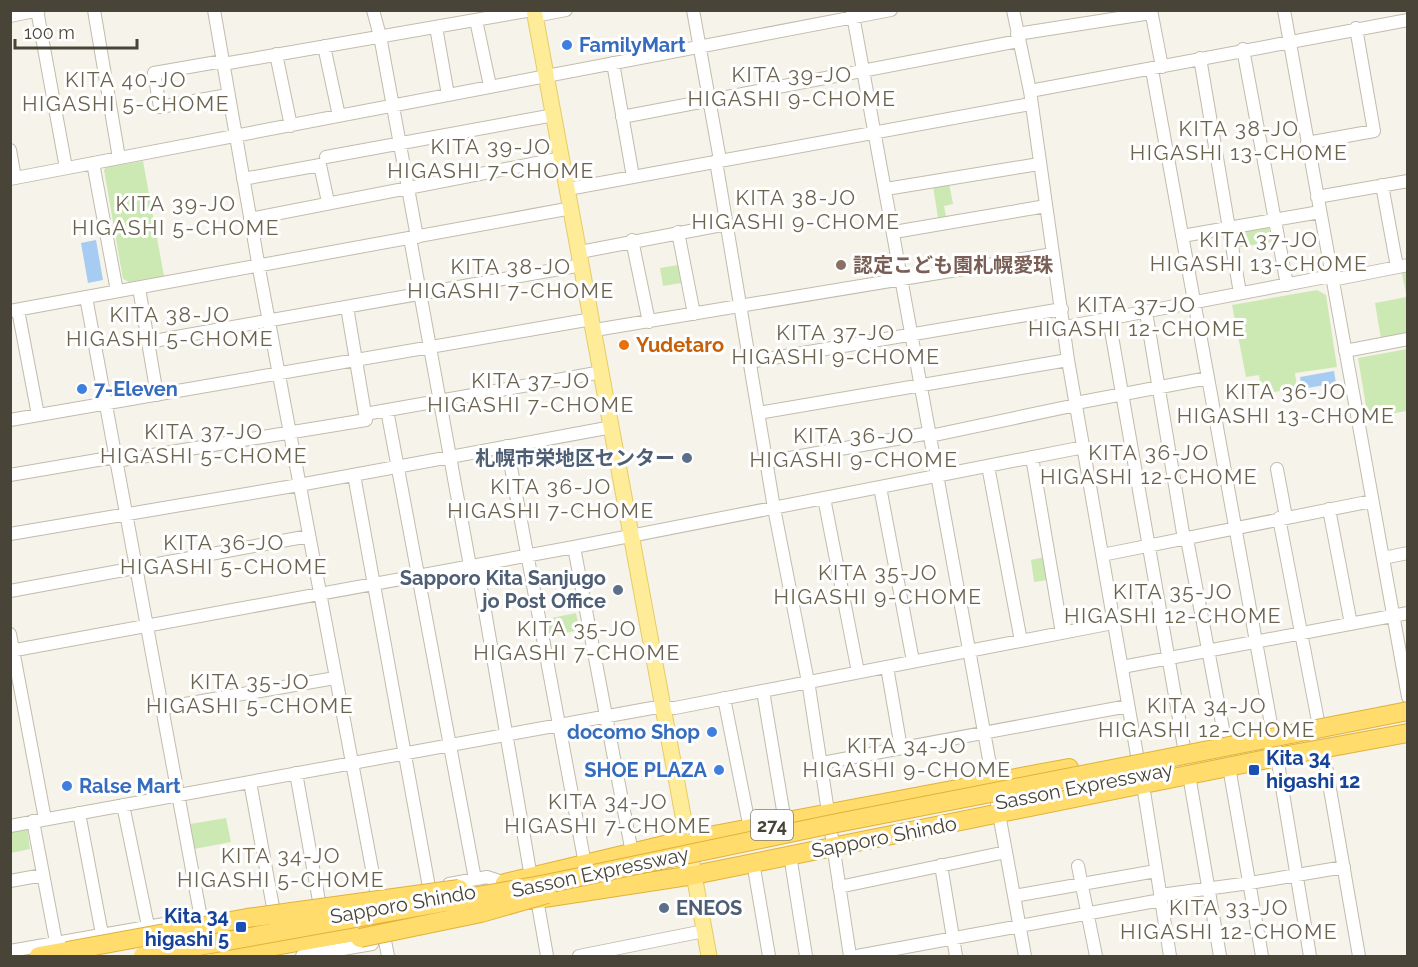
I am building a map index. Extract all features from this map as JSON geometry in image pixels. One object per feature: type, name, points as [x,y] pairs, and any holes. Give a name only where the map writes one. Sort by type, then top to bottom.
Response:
[{"type":"highway","name":"Sapporo Shindo","points":[[231,956],[384,934],[538,887],[585,864],[687,840],[1407,704]]},
{"type":"highway","name":"Sasson Expressway","points":[[141,957],[538,887],[832,824],[1407,711]]},
{"type":"highway","name":"Sasson Expressway","points":[[195,957],[534,895],[595,881],[1407,722]]},
{"type":"highway","name":"Sapporo Shindo","points":[[141,957],[207,938],[349,913],[378,902],[443,898],[505,884],[538,887],[694,875],[1277,757],[1407,733]]},
{"type":"highway","points":[[269,957],[481,913],[595,881]]},
{"type":"highway","points":[[39,957],[61,946],[247,918],[456,889],[538,887]]},
{"type":"main road","points":[[534,12],[594,325],[709,957]]},
{"type":"street","points":[[94,10],[119,158]]},
{"type":"street","points":[[214,10],[289,433],[388,957]]},
{"type":"street","points":[[373,10],[380,36],[408,188],[419,294],[538,887],[547,957]]},
{"type":"street","points":[[228,95],[160,107],[154,73],[476,20],[566,10]]},
{"type":"street","points":[[693,10],[774,508],[822,763],[850,957]]},
{"type":"street","points":[[10,150],[13,178],[699,47],[853,14],[891,10]]},
{"type":"street","points":[[1013,10],[1030,97],[1068,360],[1137,755]]},
{"type":"street","points":[[1284,10],[1407,697]]},
{"type":"street","points":[[1382,10],[1384,24]]},
{"type":"street","points":[[10,16],[38,11],[66,168]]},
{"type":"street","points":[[622,117],[863,71],[1151,12],[1182,236],[1277,757],[1310,957]]},
{"type":"street","points":[[853,14],[1025,957]]},
{"type":"street","points":[[476,20],[490,87]]},
{"type":"street","points":[[568,189],[875,131],[1200,58],[1407,20]]},
{"type":"street","points":[[436,27],[448,95]]},
{"type":"street","points":[[1307,143],[1374,131],[1356,28]]},
{"type":"street","points":[[324,46],[339,116]]},
{"type":"street","points":[[1243,50],[1287,285]]},
{"type":"street","points":[[276,54],[291,126]]},
{"type":"street","points":[[1200,58],[1240,293]]},
{"type":"street","points":[[613,63],[633,177]]},
{"type":"street","points":[[327,157],[554,114]]},
{"type":"street","points":[[250,219],[562,158]]},
{"type":"street","points":[[93,163],[117,291]]},
{"type":"street","points":[[886,189],[1039,164]]},
{"type":"street","points":[[243,179],[320,165],[328,202]]},
{"type":"street","points":[[1317,197],[1407,181]]},
{"type":"street","points":[[1065,327],[1240,293],[1402,266],[1382,185]]},
{"type":"street","points":[[894,232],[1046,206]]},
{"type":"street","points":[[38,415],[14,310],[572,208]]},
{"type":"street","points":[[1182,236],[1320,212]]},
{"type":"street","points":[[148,342],[419,294],[581,258],[632,240],[727,224]]},
{"type":"street","points":[[678,232],[694,314]]},
{"type":"street","points":[[632,240],[649,322]]},
{"type":"street","points":[[10,420],[430,348],[594,325],[649,322],[1053,254]]},
{"type":"street","points":[[139,288],[157,395]]},
{"type":"street","points":[[86,297],[178,795],[207,938],[208,957]]},
{"type":"street","points":[[10,475],[366,420],[347,307]]},
{"type":"street","points":[[749,362],[1062,309]]},
{"type":"street","points":[[1146,312],[1186,539],[1225,739]]},
{"type":"street","points":[[1109,319],[1185,747]]},
{"type":"street","points":[[1345,351],[1407,339]]},
{"type":"street","points":[[758,413],[1068,360]]},
{"type":"street","points":[[365,414],[602,372]]},
{"type":"street","points":[[767,462],[924,434],[1208,378]]},
{"type":"street","points":[[387,410],[475,879]]},
{"type":"street","points":[[10,534],[299,485],[612,427]]},
{"type":"street","points":[[507,446],[585,864]]},
{"type":"street","points":[[12,651],[574,547],[1084,447]]},
{"type":"street","points":[[1032,457],[1062,633]]},
{"type":"street","points":[[988,466],[1021,640]]},
{"type":"street","points":[[1277,469],[1301,633],[1318,721]]},
{"type":"street","points":[[354,475],[429,887]]},
{"type":"street","points":[[880,487],[914,662]]},
{"type":"street","points":[[824,498],[858,672]]},
{"type":"street","points":[[1102,555],[1372,501]]},
{"type":"street","points":[[1329,509],[1351,624]]},
{"type":"street","points":[[10,591],[309,536]]},
{"type":"street","points":[[574,547],[632,853]]},
{"type":"street","points":[[1383,558],[1407,553]]},
{"type":"street","points":[[1122,667],[1407,613]]},
{"type":"street","points":[[10,826],[559,724],[763,691],[1113,623]]},
{"type":"street","points":[[10,634],[39,820],[43,875],[61,946]]},
{"type":"street","points":[[886,667],[902,748]]},
{"type":"street","points":[[162,708],[335,678]]},
{"type":"street","points":[[763,691],[785,822]]},
{"type":"street","points":[[724,698],[750,829]]},
{"type":"street","points":[[822,763],[1128,706]]},
{"type":"street","points":[[1323,749],[1359,957]]},
{"type":"street","points":[[1229,767],[1262,957]]},
{"type":"street","points":[[296,773],[319,902]]},
{"type":"street","points":[[1189,775],[1220,957]]},
{"type":"street","points":[[250,782],[273,907]]},
{"type":"street","points":[[1143,785],[1170,957]]},
{"type":"street","points":[[123,805],[148,926]]},
{"type":"street","points":[[79,813],[102,934]]},
{"type":"street","points":[[839,887],[1006,852]]},
{"type":"street","points":[[790,855],[806,957]]},
{"type":"street","points":[[753,862],[769,957]]},
{"type":"street","points":[[940,865],[956,957]]},
{"type":"street","points":[[1078,866],[1096,957]]},
{"type":"street","points":[[857,957],[897,952],[953,938],[1089,914],[1208,887],[1250,883],[1344,867]]},
{"type":"street","points":[[1014,896],[1156,871]]},
{"type":"street","points":[[10,881],[43,875]]},
{"type":"street","points":[[378,902],[429,887],[487,877],[505,884]]},
{"type":"street","points":[[10,951],[61,946],[102,934],[273,907],[319,902],[349,913]]},
{"type":"street","points":[[579,957],[704,931]]},
{"type":"street","points":[[302,957],[325,954],[384,934]]},
{"type":"green space","points":[[143,161],[164,276],[129,282],[123,279],[104,170],[106,167]]},
{"type":"green space","points":[[949,183],[953,204],[944,206],[946,216],[938,218],[933,186]]},
{"type":"green space","points":[[1268,225],[1271,242],[1235,248],[1233,231]]},
{"type":"green space","points":[[678,265],[681,283],[663,286],[660,268]]},
{"type":"green space","points":[[1407,269],[1407,297],[1401,270]]},
{"type":"green space","points":[[1317,290],[1326,295],[1337,367],[1295,373],[1297,388],[1262,394],[1259,375],[1246,377],[1232,305]]},
{"type":"green space","points":[[1407,297],[1407,335],[1381,339],[1375,303]]},
{"type":"green space","points":[[1407,349],[1407,419],[1406,411],[1368,418],[1358,358]]},
{"type":"green space","points":[[1044,557],[1048,580],[1034,582],[1031,560]]},
{"type":"green space","points":[[576,613],[580,630],[545,637],[542,620]]},
{"type":"green space","points":[[226,818],[231,842],[194,849],[190,824]]},
{"type":"green space","points":[[27,827],[30,849],[11,853],[11,830]]},
{"type":"water","points":[[96,240],[103,280],[88,283],[81,243]]},
{"type":"water","points":[[1334,371],[1336,383],[1302,389],[1300,377]]},
{"type":"place","name":"FamilyMart","points":[[567,45]]},
{"type":"place","name":"認定こども園札幌愛珠","points":[[841,265]]},
{"type":"place","name":"Yudetaro","points":[[624,345]]},
{"type":"place","name":"7-Eleven","points":[[82,389]]},
{"type":"place","name":"札幌市栄地区センター","points":[[687,458]]},
{"type":"place","name":"Sapporo Kita Sanjugo jo Post Office","points":[[618,590]]},
{"type":"place","name":"docomo Shop","points":[[712,732]]},
{"type":"place","name":"SHOE PLAZA","points":[[719,770]]},
{"type":"place","name":"Kita 34 higashi 12","points":[[1254,770]]},
{"type":"place","name":"Ralse Mart","points":[[67,786]]},
{"type":"place","name":"ENEOS","points":[[664,908]]},
{"type":"place","name":"Kita 34 higashi 5","points":[[241,927]]},
{"type":"district","name":"KITA 39-JO HIGASHI 9-CHOME","points":[[792,86]]},
{"type":"district","name":"KITA 40-JO HIGASHI 5-CHOME","points":[[126,91]]},
{"type":"district","name":"KITA 38-JO HIGASHI 13-CHOME","points":[[1239,140]]},
{"type":"district","name":"KITA 39-JO HIGASHI 7-CHOME","points":[[491,158]]},
{"type":"district","name":"KITA 38-JO HIGASHI 9-CHOME","points":[[796,209]]},
{"type":"district","name":"KITA 39-JO HIGASHI 5-CHOME","points":[[176,215]]},
{"type":"district","name":"KITA 37-JO HIGASHI 13-CHOME","points":[[1259,251]]},
{"type":"district","name":"KITA 38-JO HIGASHI 7-CHOME","points":[[511,278]]},
{"type":"district","name":"KITA 37-JO HIGASHI 12-CHOME","points":[[1137,316]]},
{"type":"district","name":"KITA 38-JO HIGASHI 5-CHOME","points":[[170,326]]},
{"type":"district","name":"KITA 37-JO HIGASHI 9-CHOME","points":[[836,344]]},
{"type":"district","name":"KITA 37-JO HIGASHI 7-CHOME","points":[[531,392]]},
{"type":"district","name":"KITA 36-JO HIGASHI 13-CHOME","points":[[1286,403]]},
{"type":"district","name":"KITA 37-JO HIGASHI 5-CHOME","points":[[204,443]]},
{"type":"district","name":"KITA 36-JO HIGASHI 9-CHOME","points":[[854,447]]},
{"type":"district","name":"KITA 36-JO HIGASHI 12-CHOME","points":[[1149,464]]},
{"type":"district","name":"KITA 36-JO HIGASHI 7-CHOME","points":[[551,498]]},
{"type":"district","name":"KITA 36-JO HIGASHI 5-CHOME","points":[[224,554]]},
{"type":"district","name":"KITA 35-JO HIGASHI 9-CHOME","points":[[878,584]]},
{"type":"district","name":"KITA 35-JO HIGASHI 12-CHOME","points":[[1173,603]]},
{"type":"district","name":"KITA 35-JO HIGASHI 7-CHOME","points":[[577,640]]},
{"type":"district","name":"KITA 35-JO HIGASHI 5-CHOME","points":[[250,693]]},
{"type":"district","name":"KITA 34-JO HIGASHI 12-CHOME","points":[[1207,717]]},
{"type":"district","name":"KITA 34-JO HIGASHI 9-CHOME","points":[[907,757]]},
{"type":"district","name":"KITA 34-JO HIGASHI 7-CHOME","points":[[608,813]]},
{"type":"district","name":"KITA 34-JO HIGASHI 5-CHOME","points":[[281,867]]},
{"type":"district","name":"KITA 33-JO HIGASHI 12-CHOME","points":[[1229,919]]}]
